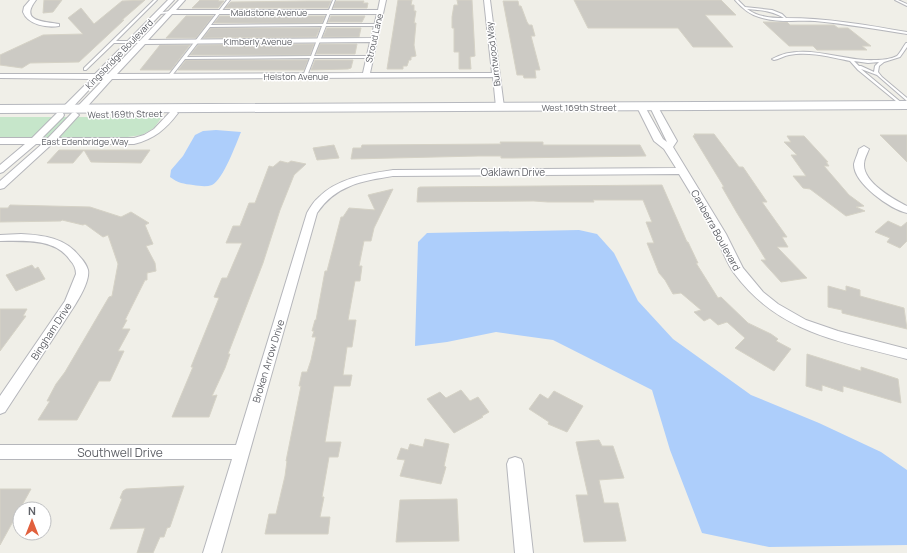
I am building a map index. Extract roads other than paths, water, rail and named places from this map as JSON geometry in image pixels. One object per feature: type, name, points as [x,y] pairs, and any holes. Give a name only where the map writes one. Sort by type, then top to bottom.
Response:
[{"type":"street","points":[[33,0],[28,6],[27,10],[27,14],[30,19],[40,24],[57,25]]},
{"type":"street","name":"Kingsbridge Boulevard","points":[[0,186],[49,142],[97,77],[171,0]]},
{"type":"street","name":"Kingsbridge Boulevard","points":[[0,170],[71,112],[110,77],[182,0]]},
{"type":"street","name":"Stroud Lane","points":[[366,76],[383,0]]},
{"type":"street","name":"Burntwood Way","points":[[486,0],[500,107]]},
{"type":"street","name":"Maidstone Avenue","points":[[170,12],[380,12]]},
{"type":"street","name":"Kimberly Avenue","points":[[143,42],[374,40]]},
{"type":"street","name":"Helston Avenue","points":[[0,76],[169,77],[496,75]]},
{"type":"street","name":"West 169th Street","points":[[0,109],[71,112],[174,113],[240,111],[250,109],[654,107],[905,103]]},
{"type":"street","name":"West 169th Street","points":[[0,115],[242,107],[250,109]]},
{"type":"street","name":"Canberra Boulevard","points":[[641,107],[659,141],[668,147],[720,234],[738,270],[759,296],[801,323],[836,335],[907,354]]},
{"type":"street","name":"Canberra Boulevard","points":[[654,107],[672,141],[668,147]]},
{"type":"street","name":"East Edenbridge Way","points":[[0,141],[118,142],[141,139],[156,133],[174,113]]},
{"type":"street","points":[[864,149],[859,165],[864,177],[871,187],[884,198],[907,210]]},
{"type":"street","name":"Oaklawn Drive","points":[[346,184],[364,178],[400,173],[682,171]]},
{"type":"street","name":"Broken Arrow Drive","points":[[212,553],[312,213],[321,200],[334,190],[346,184]]},
{"type":"street","name":"Bingham Drive","points":[[0,238],[34,238],[56,242],[73,254],[82,270],[79,283],[71,302],[0,408]]},
{"type":"street","name":"Southwell Drive","points":[[0,452],[241,452]]},
{"type":"street","points":[[515,464],[524,553]]},
{"type":"lane","points":[[85,69],[156,0]]},
{"type":"lane","points":[[169,77],[229,0]]},
{"type":"lane","points":[[305,76],[334,0]]},
{"type":"lane","points":[[736,0],[744,8],[755,15],[768,18],[843,23],[907,33]]},
{"type":"lane","points":[[896,0],[907,5]]},
{"type":"lane","points":[[744,8],[770,11],[780,14],[785,18]]},
{"type":"lane","name":"Maidstone Avenue","points":[[159,13],[170,12]]},
{"type":"lane","points":[[209,26],[377,25]]},
{"type":"lane","points":[[113,42],[143,42]]},
{"type":"lane","points":[[774,59],[789,53],[813,53],[841,59],[884,60],[899,56],[907,44]]},
{"type":"lane","points":[[184,58],[370,57]]},
{"type":"lane","points":[[852,60],[856,65],[905,103]]},
{"type":"lane","points":[[884,60],[877,66],[876,72],[905,103]]},
{"type":"lane","points":[[856,65],[879,75]]},
{"type":"water","points":[[216,130],[241,132],[225,169],[216,182],[210,186],[201,186],[181,183],[170,177],[171,170],[183,156],[195,135],[203,131]]},
{"type":"water","points":[[579,230],[597,234],[614,253],[638,301],[673,339],[751,395],[819,423],[881,452],[907,470],[907,545],[769,547],[702,533],[670,450],[652,390],[553,340],[496,332],[447,342],[415,346],[418,242],[427,233]]}]
